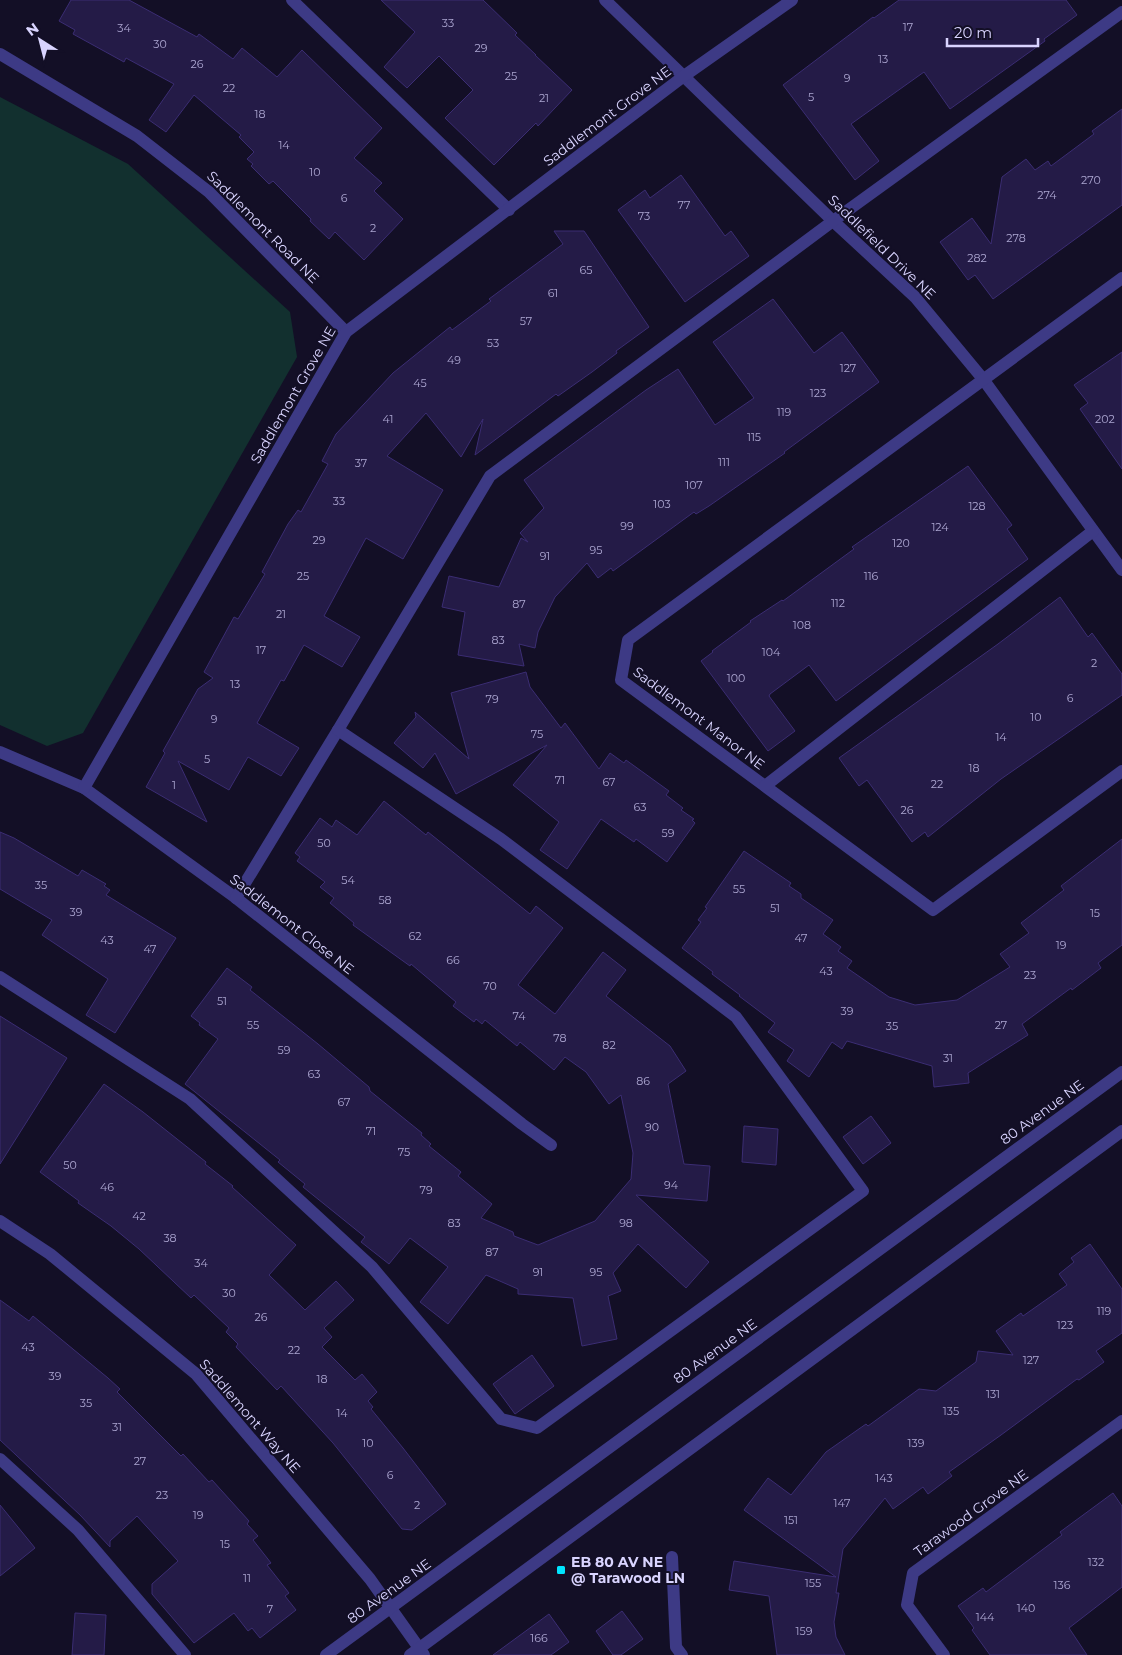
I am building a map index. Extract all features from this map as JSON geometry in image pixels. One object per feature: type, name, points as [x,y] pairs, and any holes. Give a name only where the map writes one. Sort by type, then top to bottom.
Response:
[{"type":"street","points":[[292,0],[509,210]]},
{"type":"street","name":"Saddlefield Drive NE","points":[[605,0],[833,221],[915,297],[983,379],[1122,570]]},
{"type":"street","name":"Saddlemont Grove NE","points":[[84,788],[346,332],[684,76],[792,0]]},
{"type":"street","points":[[236,898],[490,476],[833,221],[1122,12]]},
{"type":"street","name":"Saddlemont Road NE","points":[[0,54],[137,136],[209,192],[346,332]]},
{"type":"street","points":[[983,379],[1122,278]]},
{"type":"street","name":"Saddlemont Manor NE","points":[[983,379],[628,640],[621,680],[933,910],[1122,771]]},
{"type":"street","points":[[765,786],[1093,531]]},
{"type":"street","points":[[0,977],[190,1099],[372,1267],[501,1419],[537,1428],[862,1191],[736,1017],[500,838],[338,730]]},
{"type":"street","name":"Saddlemont Close NE","points":[[0,752],[84,788],[236,898],[551,1145]]},
{"type":"street","name":"80 Avenue NE","points":[[326,1655],[1122,1072]]},
{"type":"street","points":[[418,1653],[1122,1132]]},
{"type":"street","name":"Saddlemont Way NE","points":[[0,1221],[50,1254],[196,1374],[370,1579],[418,1653]]},
{"type":"street","name":"Tarawood Grove NE","points":[[944,1655],[907,1604],[913,1573],[1122,1421]]},
{"type":"street","points":[[0,1459],[78,1530],[184,1655]]},
{"type":"street","points":[[672,1557],[676,1647],[682,1655]]},
{"type":"green space","points":[[0,97],[128,164],[290,312],[297,357],[83,733],[47,746],[0,725]]},
{"type":"building","points":[[71,0],[129,0],[197,37],[199,34],[233,59],[242,48],[277,77],[302,50],[382,128],[354,158],[382,183],[374,191],[403,219],[364,260],[335,232],[329,239],[273,181],[269,184],[251,166],[253,164],[247,159],[254,152],[239,137],[241,135],[194,95],[166,132],[149,120],[174,84],[126,58],[124,62],[73,34],[75,30],[59,21]]},
{"type":"building","points":[[381,0],[483,0],[517,33],[515,35],[572,90],[538,126],[536,123],[494,165],[445,118],[473,90],[439,56],[407,88],[384,67],[415,32]]},
{"type":"building","points":[[899,0],[1066,0],[1077,15],[1044,39],[1045,41],[950,109],[924,72],[851,124],[879,161],[855,180],[783,85],[873,17]]},
{"type":"building","points":[[1122,109],[1122,205],[993,299],[975,275],[968,280],[940,242],[972,218],[991,244],[1002,177],[1026,159],[1035,170],[1048,161],[1051,166],[1094,134],[1092,131]]},
{"type":"building","points":[[681,175],[725,236],[731,231],[749,256],[685,302],[618,210],[645,190],[650,198]]},
{"type":"building","points":[[554,231],[584,231],[649,327],[616,351],[617,353],[592,372],[558,396],[556,394],[475,455],[483,419],[461,457],[426,413],[387,456],[443,490],[403,559],[366,538],[324,616],[360,637],[342,667],[304,645],[284,681],[281,680],[257,723],[299,748],[281,776],[248,757],[229,790],[178,761],[207,822],[146,787],[165,753],[163,751],[198,689],[213,678],[204,672],[234,617],[238,619],[265,574],[262,572],[288,524],[298,510],[301,512],[328,464],[322,461],[336,434],[393,373],[450,327],[452,330],[491,301],[489,299],[563,244]]},
{"type":"building","points":[[773,299],[814,353],[842,332],[879,382],[785,453],[709,506],[696,514],[694,512],[613,571],[611,568],[598,578],[587,563],[555,597],[538,632],[535,648],[519,644],[524,666],[458,655],[465,612],[442,607],[449,576],[499,587],[521,538],[528,542],[520,533],[544,508],[524,480],[646,390],[678,369],[715,425],[754,398],[713,342]]},
{"type":"building","points":[[1122,352],[1122,469],[1080,409],[1088,403],[1074,385]]},
{"type":"building","points":[[968,466],[1012,525],[1007,529],[1028,559],[836,701],[809,665],[769,696],[795,731],[768,751],[701,661],[750,621],[783,601],[854,549],[852,547]]},
{"type":"building","points":[[1060,597],[1088,637],[1092,633],[1122,674],[1122,695],[1001,779],[928,837],[925,832],[912,842],[867,780],[859,786],[839,758]]},
{"type":"building","points":[[526,672],[530,687],[561,728],[565,723],[599,769],[610,753],[624,763],[626,760],[669,791],[666,795],[683,808],[681,810],[694,819],[692,820],[695,823],[667,862],[636,839],[634,842],[601,819],[567,869],[540,850],[559,822],[513,785],[547,745],[456,794],[435,753],[423,768],[394,743],[416,717],[415,712],[469,759],[451,693]]},
{"type":"building","points":[[384,801],[426,835],[428,832],[530,914],[536,906],[563,928],[518,985],[555,1014],[603,952],[626,970],[606,996],[670,1046],[686,1071],[668,1084],[684,1164],[710,1166],[707,1201],[636,1195],[709,1262],[686,1288],[638,1244],[613,1273],[621,1291],[608,1296],[617,1339],[582,1346],[573,1298],[518,1294],[518,1289],[486,1275],[448,1324],[420,1302],[448,1267],[410,1238],[389,1264],[361,1242],[365,1237],[303,1187],[305,1184],[278,1162],[280,1160],[185,1084],[218,1039],[199,1025],[200,1023],[191,1016],[227,968],[252,987],[250,990],[318,1044],[369,1087],[370,1091],[422,1133],[421,1135],[431,1144],[429,1146],[461,1172],[458,1176],[492,1204],[481,1218],[513,1232],[514,1236],[538,1245],[595,1221],[631,1179],[633,1153],[621,1095],[609,1104],[586,1072],[565,1057],[554,1070],[520,1042],[517,1046],[485,1020],[482,1024],[476,1019],[474,1022],[453,1006],[456,1002],[411,964],[410,966],[353,925],[354,923],[330,903],[334,898],[320,887],[325,882],[297,861],[300,857],[295,853],[320,818],[332,827],[336,820],[357,835]]},
{"type":"building","points":[[0,832],[14,838],[78,876],[82,870],[106,884],[104,886],[110,890],[106,895],[176,938],[115,1033],[86,1015],[108,979],[42,935],[52,920],[0,889]]},
{"type":"building","points":[[1122,839],[1122,945],[1098,963],[1101,968],[1022,1024],[1028,1035],[968,1073],[969,1083],[934,1087],[932,1066],[847,1041],[842,1049],[832,1042],[809,1077],[787,1061],[794,1050],[768,1032],[775,1023],[739,996],[712,974],[713,972],[682,948],[701,922],[698,920],[707,908],[705,907],[744,851],[791,883],[789,886],[801,894],[801,898],[833,920],[823,934],[841,947],[838,951],[852,961],[847,968],[889,997],[915,1005],[957,1000],[1010,967],[1000,954],[1029,933],[1021,923],[1064,890],[1061,886]]},
{"type":"building","points":[[0,1016],[67,1058],[0,1164]]},
{"type":"building","points":[[104,1084],[206,1162],[205,1164],[233,1186],[296,1245],[269,1275],[305,1310],[336,1281],[354,1300],[324,1328],[332,1337],[322,1347],[355,1380],[362,1374],[377,1392],[368,1401],[373,1407],[371,1409],[446,1504],[412,1530],[402,1529],[333,1443],[281,1386],[277,1390],[236,1347],[238,1344],[226,1332],[229,1328],[194,1295],[191,1298],[139,1249],[40,1172]]},
{"type":"building","points":[[871,1116],[891,1143],[863,1164],[843,1137]]},
{"type":"building","points":[[744,1126],[778,1129],[776,1165],[742,1162]]},
{"type":"building","points":[[1090,1244],[1122,1289],[1122,1333],[1096,1351],[1104,1362],[1079,1380],[1077,1379],[949,1472],[952,1476],[928,1494],[923,1487],[893,1509],[885,1498],[843,1549],[836,1593],[839,1593],[834,1622],[836,1637],[845,1655],[777,1655],[769,1596],[729,1590],[734,1561],[836,1577],[744,1510],[768,1478],[791,1495],[826,1452],[866,1424],[868,1426],[919,1389],[936,1391],[976,1362],[978,1351],[1013,1355],[996,1331],[1021,1313],[1023,1316],[1067,1285],[1059,1274],[1074,1262],[1071,1258]]},
{"type":"building","points":[[0,1300],[29,1321],[33,1316],[108,1378],[120,1389],[117,1392],[181,1456],[183,1454],[209,1482],[212,1480],[249,1521],[247,1524],[258,1536],[253,1540],[271,1563],[267,1565],[289,1593],[285,1596],[296,1610],[260,1638],[252,1628],[248,1631],[234,1613],[194,1643],[152,1594],[152,1584],[178,1561],[137,1516],[110,1541],[110,1547],[80,1515],[0,1440]]},
{"type":"building","points":[[532,1355],[554,1386],[515,1414],[493,1384]]},
{"type":"building","points":[[1113,1493],[1122,1506],[1122,1587],[1069,1628],[1087,1655],[990,1655],[958,1606],[983,1588],[986,1592],[1062,1535],[1060,1532]]},
{"type":"building","points":[[0,1505],[35,1548],[0,1576]]},
{"type":"building","points":[[622,1611],[643,1639],[621,1655],[613,1655],[596,1631]]},
{"type":"building","points":[[75,1613],[106,1615],[104,1655],[72,1655]]},
{"type":"building","points":[[549,1614],[569,1642],[551,1655],[493,1655]]},
{"type":"place","name":"EB 80 AV NE @ Tarawood LN","points":[[561,1570]]}]
